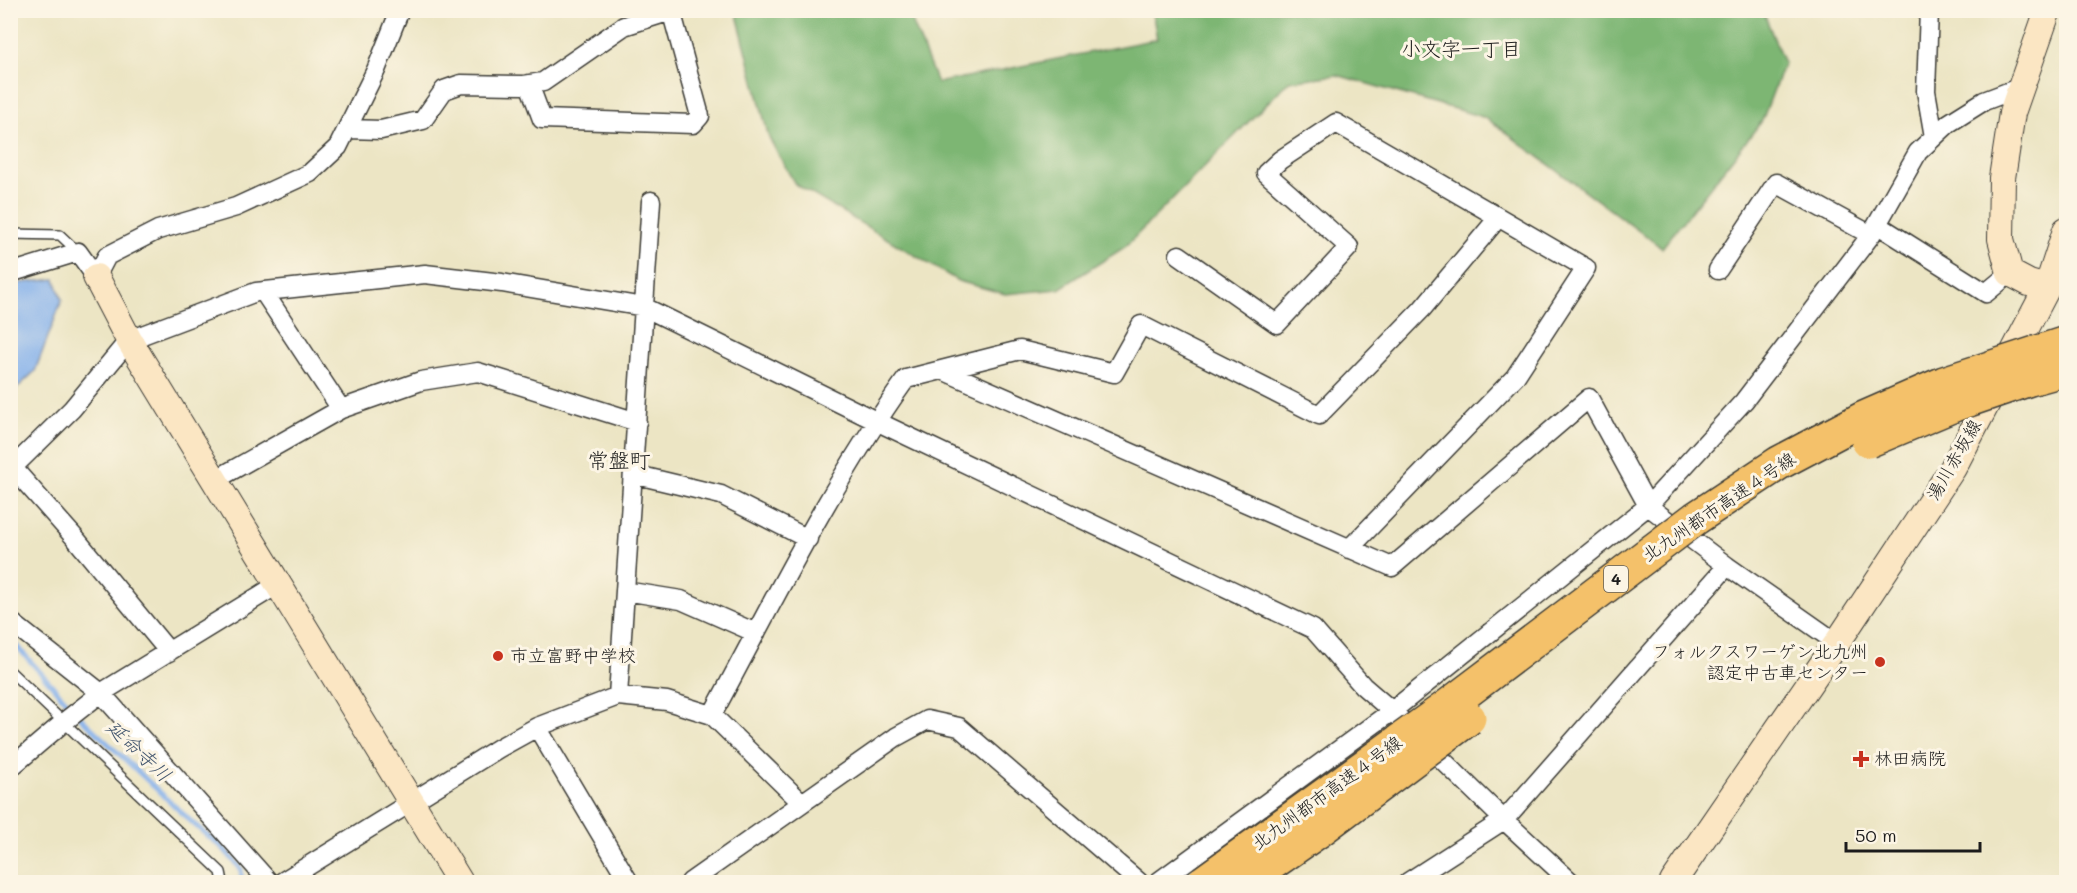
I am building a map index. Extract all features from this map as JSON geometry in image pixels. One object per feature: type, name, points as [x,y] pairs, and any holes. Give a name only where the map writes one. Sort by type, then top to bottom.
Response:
[{"type":"highway","name":"北九州都市高速４号線","points":[[1204,882],[1445,708],[1696,518],[1779,463],[1864,418],[1944,383],[2067,343]]},
{"type":"highway","name":"北九州都市高速４号線","points":[[1245,882],[1317,832],[1711,536],[1791,481],[1874,438],[1954,405],[2067,369]]},
{"type":"main road","points":[[2048,10],[2012,112],[2002,178],[2001,239],[2010,273],[2029,283],[2057,288]]},
{"type":"main road","points":[[2057,288],[2067,230]]},
{"type":"main road","points":[[2057,288],[2067,260]]},
{"type":"main road","points":[[96,277],[129,340],[460,882]]},
{"type":"main road","name":"湯川赤坂線","points":[[1673,882],[1837,643],[1953,468],[2057,288]]},
{"type":"street","points":[[10,273],[78,252],[96,277],[108,256],[158,230],[236,207],[310,173],[338,147],[348,129],[376,70],[400,10]]},
{"type":"street","points":[[1929,10],[1926,91],[1934,137]]},
{"type":"street","points":[[348,129],[381,130],[423,120],[444,90],[461,84],[543,82],[624,26],[671,11],[700,116],[693,124],[542,119],[529,84]]},
{"type":"street","points":[[1158,882],[1392,711],[1648,506],[1744,401],[1874,230],[1918,152],[1950,123],[1984,101],[2021,87]]},
{"type":"street","points":[[1179,255],[1277,324],[1349,247],[1266,172],[1280,160],[1336,123],[1586,268],[1515,377],[1349,549]]},
{"type":"street","points":[[1718,270],[1776,183],[1874,230],[1986,293],[2010,273]]},
{"type":"street","points":[[618,696],[651,201]]},
{"type":"street","points":[[712,715],[807,538],[876,421],[906,379],[1020,350],[1114,373],[1141,325],[1319,415],[1422,309],[1498,218]]},
{"type":"street","points":[[169,652],[75,538],[11,469],[72,409],[129,340],[256,292],[425,274],[501,283],[644,307],[876,421],[1314,630],[1363,686],[1571,882]]},
{"type":"street","points":[[263,291],[341,409]]},
{"type":"street","points":[[942,370],[1392,567],[1589,398],[1648,506],[1727,566],[1837,643]]},
{"type":"street","points":[[215,480],[341,409],[421,381],[478,372],[637,422]]},
{"type":"street","points":[[633,474],[720,495],[807,538]]},
{"type":"street","points":[[1407,882],[1504,820],[1727,566]]},
{"type":"street","points":[[10,768],[101,693],[277,585]]},
{"type":"street","points":[[625,591],[681,600],[756,633]]},
{"type":"street","points":[[10,621],[101,693],[269,882]]},
{"type":"street","points":[[282,882],[411,801],[537,727],[618,696],[667,701],[712,715],[802,803]]},
{"type":"street","points":[[690,882],[896,738],[927,720],[959,727],[1139,882]]},
{"type":"street","points":[[537,727],[629,882]]},
{"type":"street","points":[[1207,846],[1238,882]]},
{"type":"lane","points":[[10,234],[60,235],[78,252]]},
{"type":"lane","points":[[10,671],[221,872],[223,882]]},
{"type":"green space","points":[[1152,10],[1763,11],[1784,63],[1762,121],[1662,248],[1486,118],[1337,75],[1289,81],[1125,247],[1059,289],[1005,294],[958,281],[795,184],[769,138],[737,15],[734,11],[908,11],[937,83],[1157,39]]},
{"type":"water","points":[[55,279],[62,300],[35,371],[11,394],[11,284]]},
{"type":"waterway","name":"延命寺川","points":[[10,642],[14,643],[83,720],[197,827],[223,848],[241,869],[242,882]]},
{"type":"place","name":"市立富野中学校","points":[[498,656]]},
{"type":"place","name":"フォルクスワーゲン北九州 認定中古車センター","points":[[1880,662]]},
{"type":"place","name":"林田病院","points":[[1861,759]]},
{"type":"district","name":"小文字一丁目","points":[[1461,49]]},
{"type":"district","name":"常盤町","points":[[619,461]]}]
